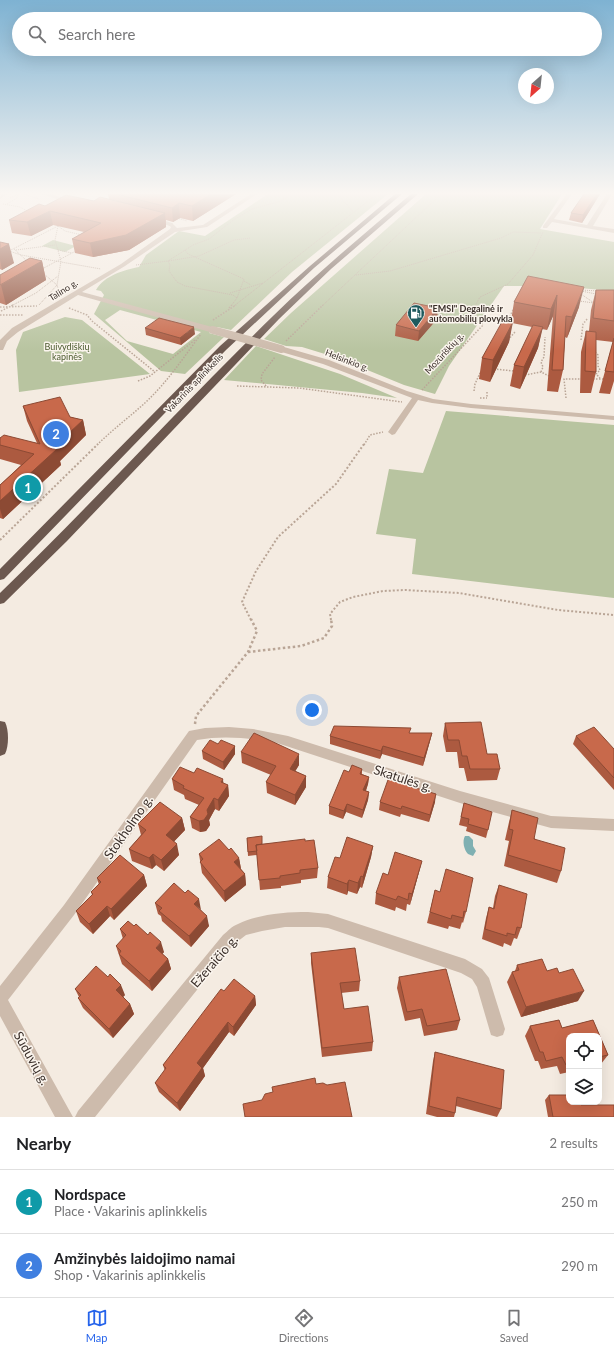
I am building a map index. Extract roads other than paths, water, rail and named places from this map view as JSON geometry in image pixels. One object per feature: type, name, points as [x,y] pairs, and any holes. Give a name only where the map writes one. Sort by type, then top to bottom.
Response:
[{"type":"highway","name":"Vakarinis aplinkkelis","points":[[0,576],[223,348],[337,246]]},
{"type":"highway","name":"Vakarinis aplinkkelis","points":[[0,600],[63,538],[197,397],[276,317],[355,246]]},
{"type":"highway","points":[[0,610],[8,591]]},
{"type":"highway","points":[[0,726],[0,750]]},
{"type":"street","name":"Talino g.","points":[[0,348],[9,335],[34,316],[66,300],[112,272],[147,246]]},
{"type":"street","name":"Helsinkio g.","points":[[77,293],[213,330],[284,347],[326,362],[413,400],[614,418]]},
{"type":"street","points":[[392,432],[413,400]]},
{"type":"street","name":"Skatulės g.","points":[[194,735],[210,732],[264,735],[288,741],[460,797],[551,822],[614,825]]},
{"type":"street","name":"Stokholmo g.","points":[[0,999],[69,910],[194,735]]},
{"type":"street","name":"Ežeraičio g.","points":[[84,1117],[228,940],[242,929],[311,918],[328,921],[465,967],[477,974],[484,983],[497,1029]]},
{"type":"street","name":"Sūduvių g.","points":[[0,999],[64,1117]]},
{"type":"water","points":[[465,836],[469,836],[473,840],[473,846],[476,851],[473,856],[468,854],[465,850]]},
{"type":"place","name":"\"EMSI\" Degalinė ir automobilių plovykla","points":[[416,328]]},
{"type":"place","name":"Amžinybės laidojimo namai","points":[[56,434]]},
{"type":"place","name":"Nordspace","points":[[28,488]]},
{"type":"park label","name":"Buivydiškių kapinės","points":[[67,352]]}]
